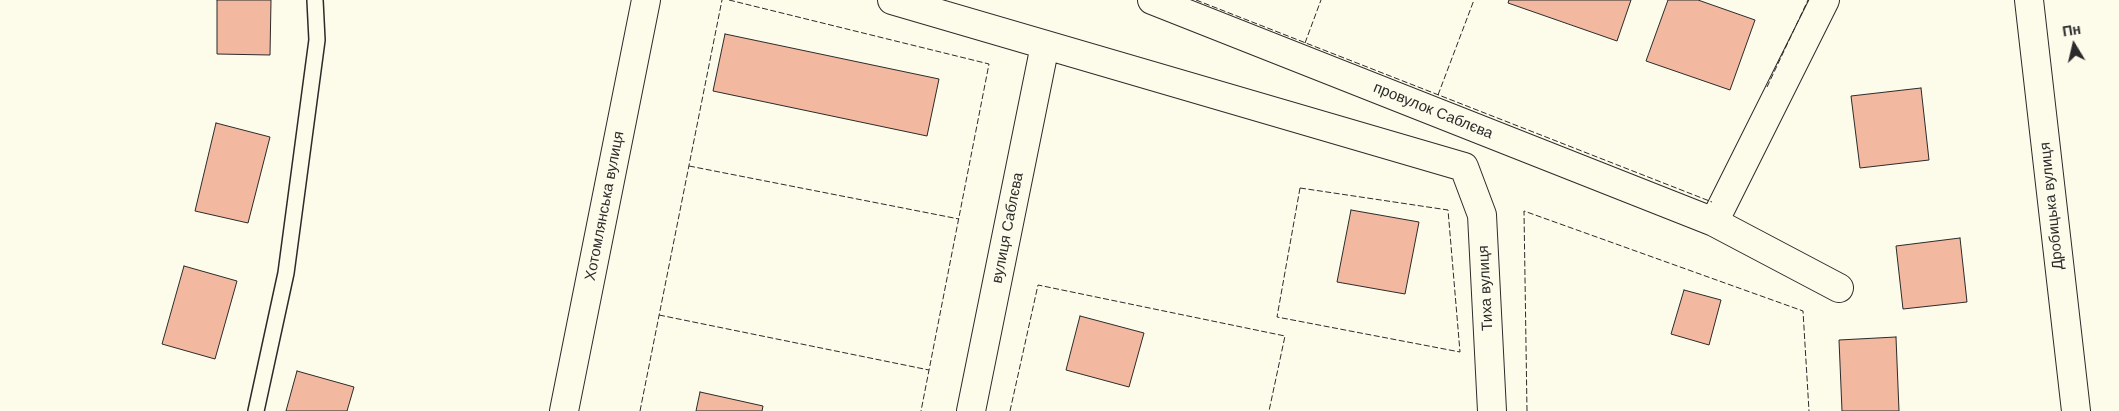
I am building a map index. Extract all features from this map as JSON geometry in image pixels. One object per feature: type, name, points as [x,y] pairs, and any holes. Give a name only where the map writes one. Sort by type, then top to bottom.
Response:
[{"type":"street","name":"Хотомлянська вулиця","points":[[564,411],[646,0]]},
{"type":"street","points":[[892,0],[1045,45]]},
{"type":"street","name":"провулок Саблєва","points":[[1152,0],[1714,222],[1839,288]]},
{"type":"street","points":[[1714,222],[1825,0]]},
{"type":"street","name":"Дробицька вулиця","points":[[2029,0],[2076,411]]},
{"type":"street","name":"Тиха вулиця","points":[[1045,45],[1464,167],[1482,215],[1492,411]]},
{"type":"street","name":"вулиця Саблєва","points":[[971,411],[1045,45]]},
{"type":"lane","points":[[256,411],[286,273],[317,40],[316,0]]},
{"type":"building","points":[[217,0],[271,0],[270,55],[217,54]]},
{"type":"building","points":[[1509,0],[1631,0],[1617,41],[1508,3]]},
{"type":"building","points":[[1668,0],[1698,0],[1755,20],[1730,90],[1646,61]]},
{"type":"building","points":[[725,34],[939,79],[927,136],[713,91]]},
{"type":"building","points":[[1921,88],[1929,160],[1860,168],[1851,96]]},
{"type":"building","points":[[216,123],[270,137],[248,223],[195,211]]},
{"type":"building","points":[[1351,210],[1419,222],[1405,294],[1337,282]]},
{"type":"building","points":[[1960,238],[1967,302],[1903,309],[1896,246]]},
{"type":"building","points":[[184,266],[237,281],[215,359],[162,344]]},
{"type":"building","points":[[1684,290],[1721,300],[1709,345],[1671,334]]},
{"type":"building","points":[[1080,316],[1144,333],[1129,387],[1066,370]]},
{"type":"building","points":[[1896,337],[1899,411],[1842,411],[1839,340]]},
{"type":"building","points":[[297,371],[354,387],[347,411],[286,411]]},
{"type":"building","points":[[700,392],[763,406],[762,411],[696,411]]},
{"type":"fence","points":[[640,411],[722,0]]},
{"type":"fence","points":[[729,0],[989,64],[921,411]]},
{"type":"fence","points":[[1196,0],[1712,202]]},
{"type":"fence","points":[[1305,43],[1321,0]]},
{"type":"fence","points":[[1438,95],[1474,0]]},
{"type":"fence","points":[[1767,87],[1808,0]]},
{"type":"fence","points":[[689,166],[959,219]]},
{"type":"fence","points":[[1300,188],[1448,210],[1460,352],[1277,317],[1300,188]]},
{"type":"fence","points":[[1527,411],[1524,211],[1803,311],[1809,411]]},
{"type":"fence","points":[[1010,411],[1038,285],[1285,336],[1269,411]]},
{"type":"fence","points":[[659,315],[929,370]]}]
